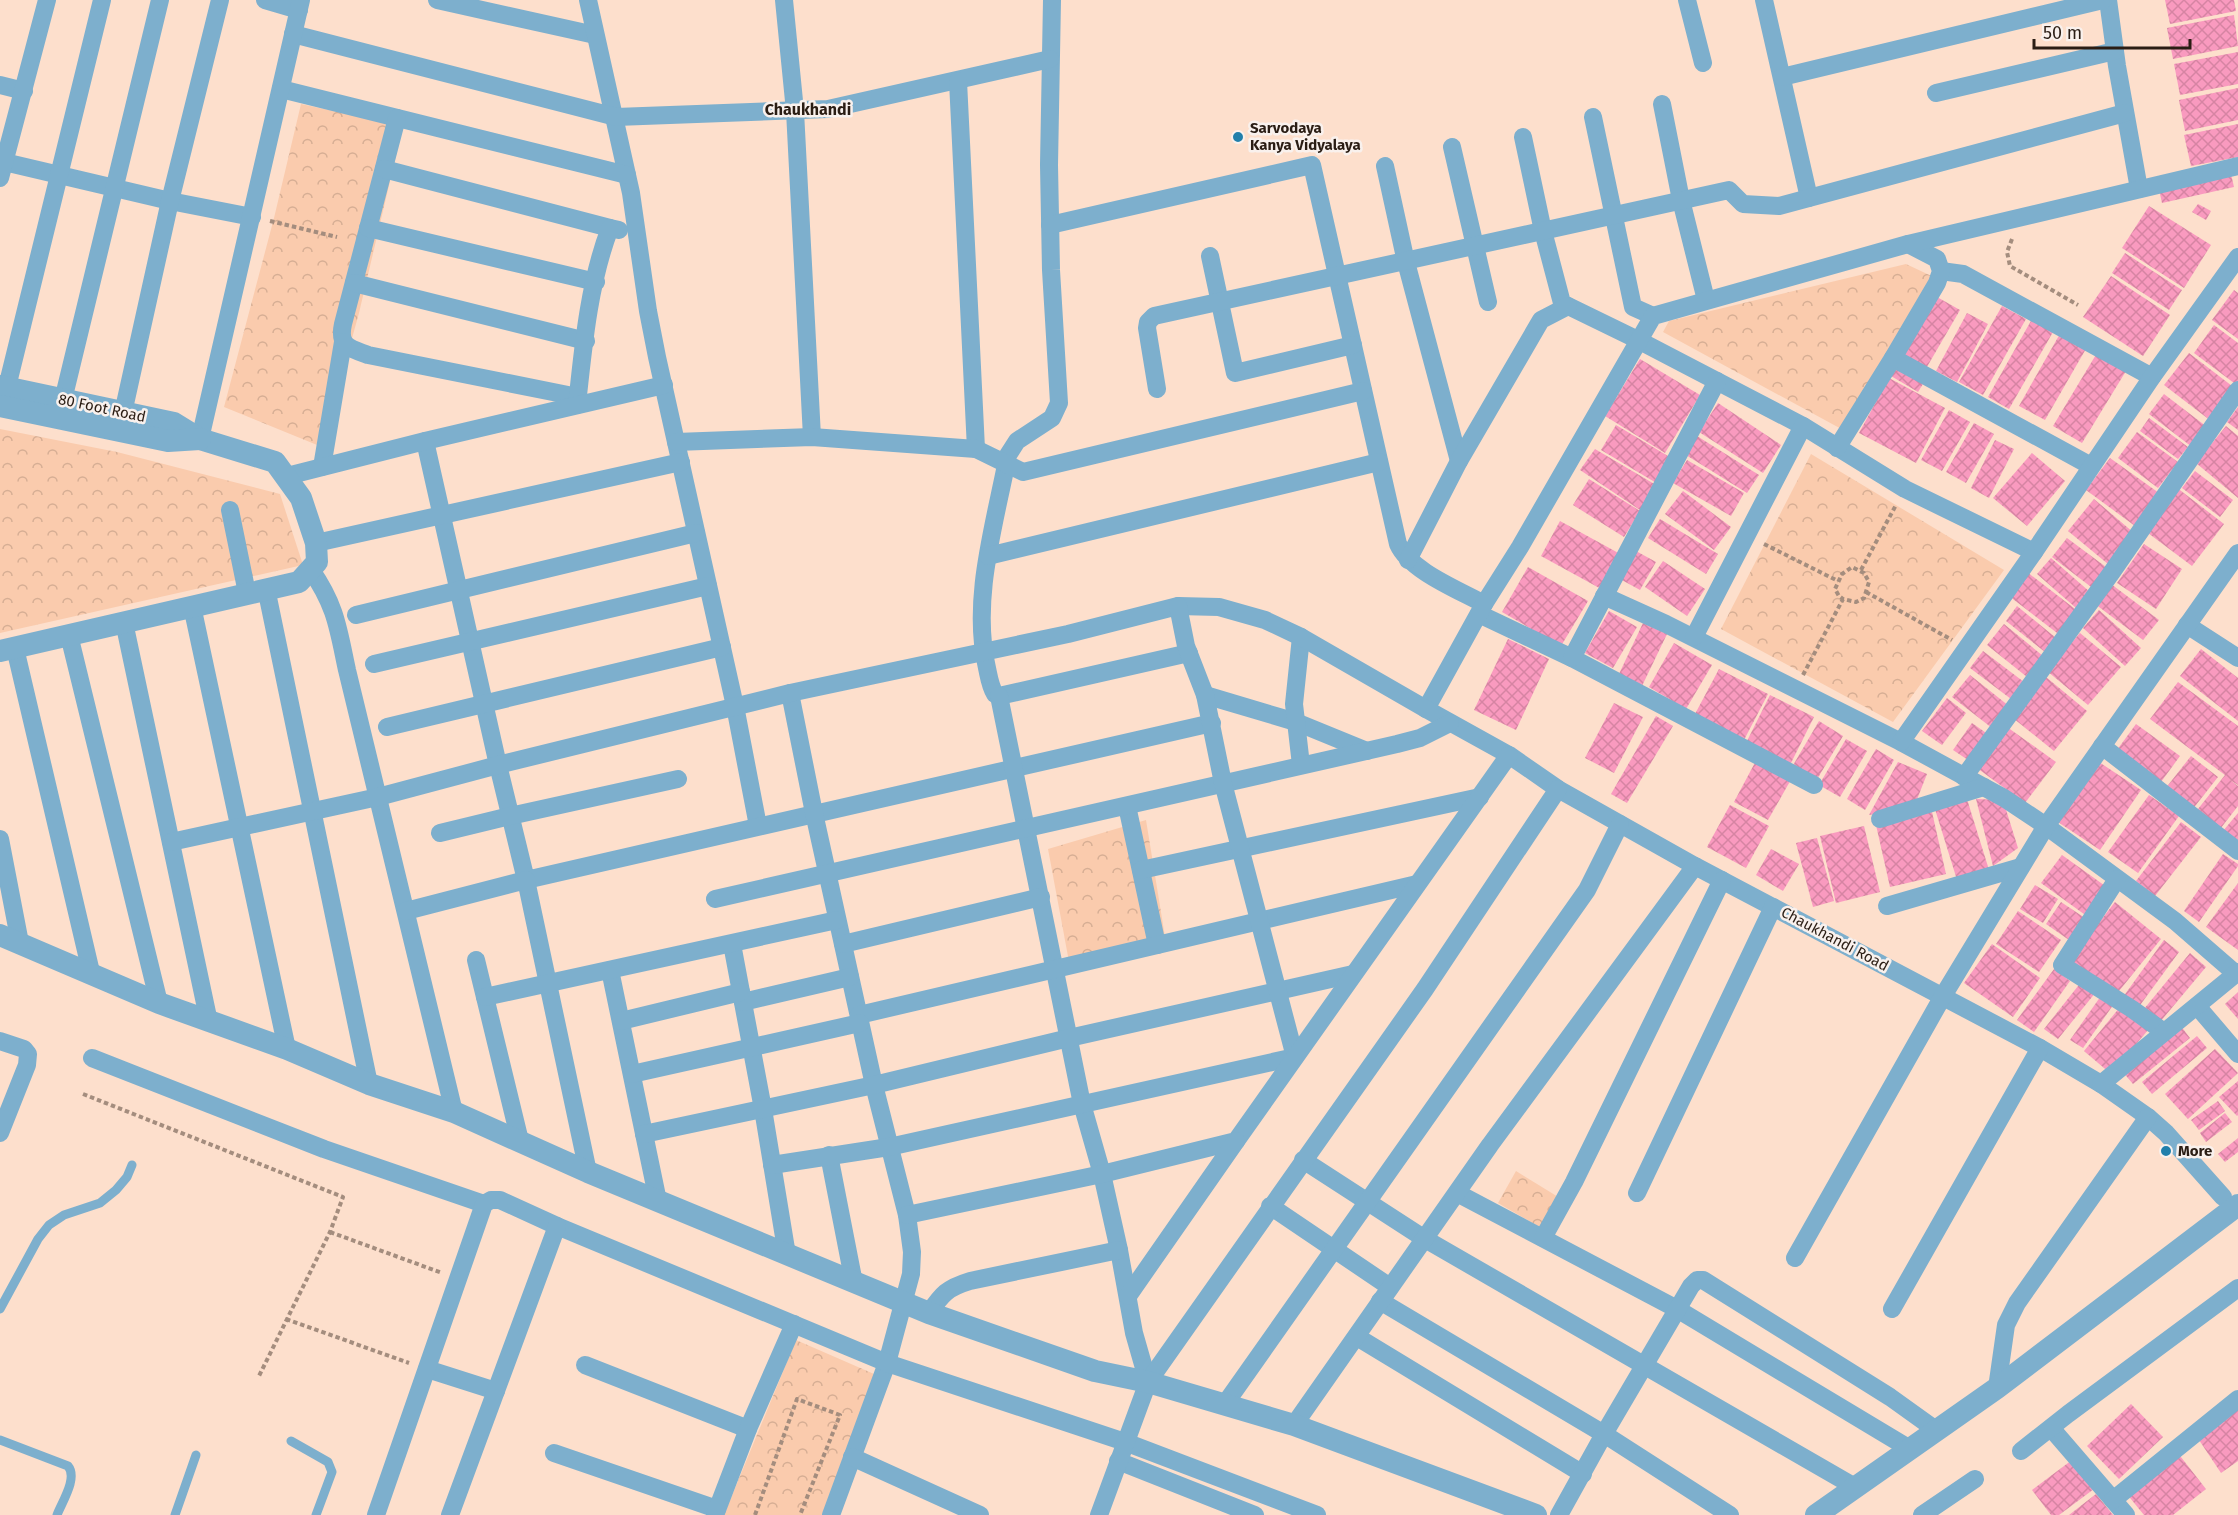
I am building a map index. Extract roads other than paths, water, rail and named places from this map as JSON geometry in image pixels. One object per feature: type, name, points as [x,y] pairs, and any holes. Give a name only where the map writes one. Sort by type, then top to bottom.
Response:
[{"type":"street","points":[[47,0],[24,91],[1,166],[58,174],[170,201],[252,217]]},
{"type":"street","points":[[2,393],[102,0]]},
{"type":"street","points":[[63,400],[160,0]]},
{"type":"street","points":[[123,413],[170,201],[220,0]]},
{"type":"street","points":[[200,439],[300,5],[265,0]]},
{"type":"street","points":[[437,0],[595,35]]},
{"type":"street","points":[[588,0],[616,117],[637,232],[648,311],[735,706],[758,826]]},
{"type":"street","points":[[784,0],[795,111],[812,437]]},
{"type":"street","points":[[1052,0],[1050,225],[1059,403],[1052,418],[1017,441],[1008,455],[988,556],[983,594],[983,651],[991,686],[995,694],[999,696],[1082,1104],[1101,1174],[1119,1250],[1134,1333],[1148,1382]]},
{"type":"street","points":[[1687,0],[1703,63]]},
{"type":"street","points":[[1764,0],[1809,198]]},
{"type":"street","points":[[1782,78],[2103,0]]},
{"type":"street","points":[[2108,0],[2139,189]]},
{"type":"street","points":[[293,34],[616,117],[828,109],[1050,59]]},
{"type":"street","points":[[1936,93],[2115,51]]},
{"type":"street","points":[[958,81],[976,449]]},
{"type":"street","points":[[0,85],[24,91]]},
{"type":"street","points":[[281,90],[627,175]]},
{"type":"street","points":[[1662,104],[1681,200],[1706,300]]},
{"type":"street","points":[[1157,389],[1148,322],[1154,316],[1729,190],[1743,204],[1779,206],[2125,113]]},
{"type":"street","points":[[1593,117],[1633,307],[1653,316],[1908,244],[2238,166]]},
{"type":"street","points":[[322,467],[343,342],[341,334],[397,118]]},
{"type":"street","points":[[1522,137],[1562,303],[1803,426],[1905,489],[2034,552]]},
{"type":"street","points":[[1452,147],[1488,302]]},
{"type":"street","points":[[1050,225],[1312,165],[1398,544],[1408,560],[1482,609],[1814,785]]},
{"type":"street","points":[[1385,166],[1406,262],[1460,460]]},
{"type":"street","points":[[384,169],[610,228],[637,232]]},
{"type":"street","points":[[368,228],[596,282]]},
{"type":"street","points":[[577,401],[596,282],[610,228]]},
{"type":"street","points":[[1837,448],[1937,284],[1941,270],[1937,258],[1908,244]]},
{"type":"street","points":[[1210,256],[1235,373],[1353,345]]},
{"type":"street","points":[[1901,741],[2034,552],[2152,377],[2238,257]]},
{"type":"street","points":[[1941,270],[1963,274],[2152,377]]},
{"type":"street","points":[[354,283],[585,341]]},
{"type":"street","points":[[1408,560],[1460,460],[1541,320],[1568,306]]},
{"type":"street","points":[[1425,709],[1653,316]]},
{"type":"street","points":[[343,342],[351,349],[368,355],[577,401]]},
{"type":"street","points":[[1893,358],[2091,466]]},
{"type":"street","points":[[1572,658],[1717,381]]},
{"type":"street","points":[[281,469],[322,467],[577,401],[664,385]]},
{"type":"street","points":[[1964,777],[2112,572],[2238,390]]},
{"type":"street","points":[[676,442],[812,437],[976,449],[1023,472],[1363,391]]},
{"type":"street","name":"80 Foot Road","points":[[2,393],[63,400],[174,423],[200,439],[281,469]]},
{"type":"street","name":"80 Foot Road","points":[[2,393],[168,441],[200,439]]},
{"type":"street","points":[[1694,638],[1803,426]]},
{"type":"street","points":[[425,441],[526,880],[588,1172]]},
{"type":"street","points":[[316,543],[681,462]]},
{"type":"street","points":[[988,556],[1379,462]]},
{"type":"street","points":[[91,972],[8,649],[299,582],[317,562],[316,543],[301,498],[281,469]]},
{"type":"street","points":[[230,510],[257,590],[323,864],[369,1084]]},
{"type":"street","points":[[356,615],[696,533]]},
{"type":"street","points":[[1795,1258],[1943,996],[2046,826],[2238,553]]},
{"type":"street","points":[[311,570],[326,591],[336,618],[346,670],[454,1112]]},
{"type":"street","points":[[374,664],[708,586]]},
{"type":"street","points":[[1604,596],[1796,688],[1901,741],[1984,787],[2046,826],[2175,921],[2237,973],[2101,1084]]},
{"type":"street","points":[[192,606],[287,1049]]},
{"type":"street","points":[[1178,606],[1181,627],[1205,695],[1223,783],[1295,1057]]},
{"type":"street","name":"Chaukhandi Road","points":[[171,842],[378,797],[790,693],[1068,634],[1178,606],[1219,607],[1266,620],[1302,637],[1509,755],[1558,789],[1695,866],[2040,1048],[2101,1084],[2148,1117],[2166,1133],[2233,1207]]},
{"type":"street","points":[[124,622],[209,1022]]},
{"type":"street","points":[[2187,625],[2238,658]]},
{"type":"street","points":[[69,635],[159,1003]]},
{"type":"street","points":[[1301,765],[1294,704],[1302,637]]},
{"type":"street","points":[[387,727],[722,647]]},
{"type":"street","points":[[999,696],[1189,653]]},
{"type":"street","points":[[790,693],[837,920],[874,1085],[907,1215],[912,1252],[911,1274],[887,1363],[831,1515]]},
{"type":"street","points":[[1205,695],[1296,722],[1367,751]]},
{"type":"street","points":[[406,911],[526,880],[1212,723]]},
{"type":"street","points":[[715,898],[1367,751],[1420,738],[1450,723]]},
{"type":"street","points":[[2102,746],[2238,851]]},
{"type":"street","points":[[1128,1296],[1509,755]]},
{"type":"street","points":[[440,833],[678,779]]},
{"type":"street","points":[[1880,819],[1984,787]]},
{"type":"street","points":[[1099,1515],[1148,1382],[1302,1160],[1425,989],[1558,789]]},
{"type":"street","points":[[1141,870],[1480,796]]},
{"type":"street","points":[[1127,806],[1157,945]]},
{"type":"street","points":[[1225,1404],[1587,890],[1620,824]]},
{"type":"street","points":[[0,839],[10,939],[159,1003],[287,1049],[369,1084],[454,1112],[588,1172],[902,1303],[1095,1371],[1148,1382],[1294,1425],[1536,1515]]},
{"type":"street","points":[[1294,1425],[1457,1193],[1695,866]]},
{"type":"street","points":[[1887,906],[2021,867]]},
{"type":"street","points":[[2117,879],[2062,965],[2164,1032]]},
{"type":"street","points":[[1543,1238],[1574,1182],[1722,880]]},
{"type":"street","points":[[632,1074],[1055,969],[1417,884]]},
{"type":"street","points":[[843,944],[1041,897]]},
{"type":"street","points":[[1637,1193],[1773,907]]},
{"type":"street","points":[[485,997],[837,920]]},
{"type":"street","points":[[732,944],[787,1255]]},
{"type":"street","points":[[476,960],[520,1142]]},
{"type":"street","points":[[610,970],[657,1201]]},
{"type":"street","points":[[644,1134],[874,1085],[1353,974]]},
{"type":"street","points":[[621,1021],[850,977]]},
{"type":"street","points":[[2197,1006],[2238,1054]]},
{"type":"street","points":[[0,1041],[24,1049],[28,1054],[27,1065],[0,1133]]},
{"type":"street","points":[[1892,1309],[2040,1048]]},
{"type":"street","points":[[772,1165],[889,1147],[1295,1057]]},
{"type":"street","points":[[92,1058],[324,1149],[484,1204]]},
{"type":"street","points":[[1996,1388],[2006,1324],[2017,1303],[2148,1117]]},
{"type":"street","points":[[907,1215],[1101,1174],[1236,1142]]},
{"type":"street","points":[[829,1155],[854,1283]]},
{"type":"street","points":[[1302,1160],[1425,1239],[1855,1487]]},
{"type":"street","points":[[1457,1193],[1677,1309],[1910,1449]]},
{"type":"street","points":[[376,1515],[484,1204],[491,1200],[500,1200],[557,1226],[887,1363],[1125,1442],[1317,1515]]},
{"type":"street","points":[[1270,1206],[1334,1250],[1385,1294],[1730,1515]]},
{"type":"street","points":[[1816,1515],[1996,1388],[2233,1207]]},
{"type":"street","points":[[450,1515],[557,1226]]},
{"type":"street","points":[[929,1313],[941,1295],[952,1287],[970,1281],[1119,1250]]},
{"type":"street","points":[[1559,1515],[1677,1309],[1697,1280],[1703,1281],[1890,1397],[1936,1430]]},
{"type":"street","points":[[2021,1451],[2238,1288]]},
{"type":"street","points":[[554,1452],[716,1512],[748,1429],[794,1324]]},
{"type":"street","points":[[1357,1337],[1583,1474]]},
{"type":"street","points":[[585,1365],[748,1429]]},
{"type":"street","points":[[427,1369],[496,1391]]},
{"type":"street","points":[[2113,1500],[2238,1399]]},
{"type":"street","points":[[2051,1428],[2126,1515]]},
{"type":"street","points":[[852,1457],[980,1515]]},
{"type":"street","points":[[1118,1461],[1255,1515]]},
{"type":"street","points":[[1922,1515],[1975,1479]]},
{"type":"lane","points":[[0,1309],[38,1239],[49,1225],[64,1215],[100,1203],[127,1177],[132,1165]]},
{"type":"lane","points":[[0,1440],[68,1466],[72,1471],[72,1479],[57,1515]]},
{"type":"lane","points":[[291,1442],[328,1461],[332,1472],[316,1515]]},
{"type":"lane","points":[[175,1515],[196,1455]]},
{"type":"place","name":"Sarvodaya Kanya Vidyalaya","points":[[1238,137]]},
{"type":"place","name":"More","points":[[2166,1151]]},
{"type":"district","name":"Chaukhandi","points":[[808,109]]}]
